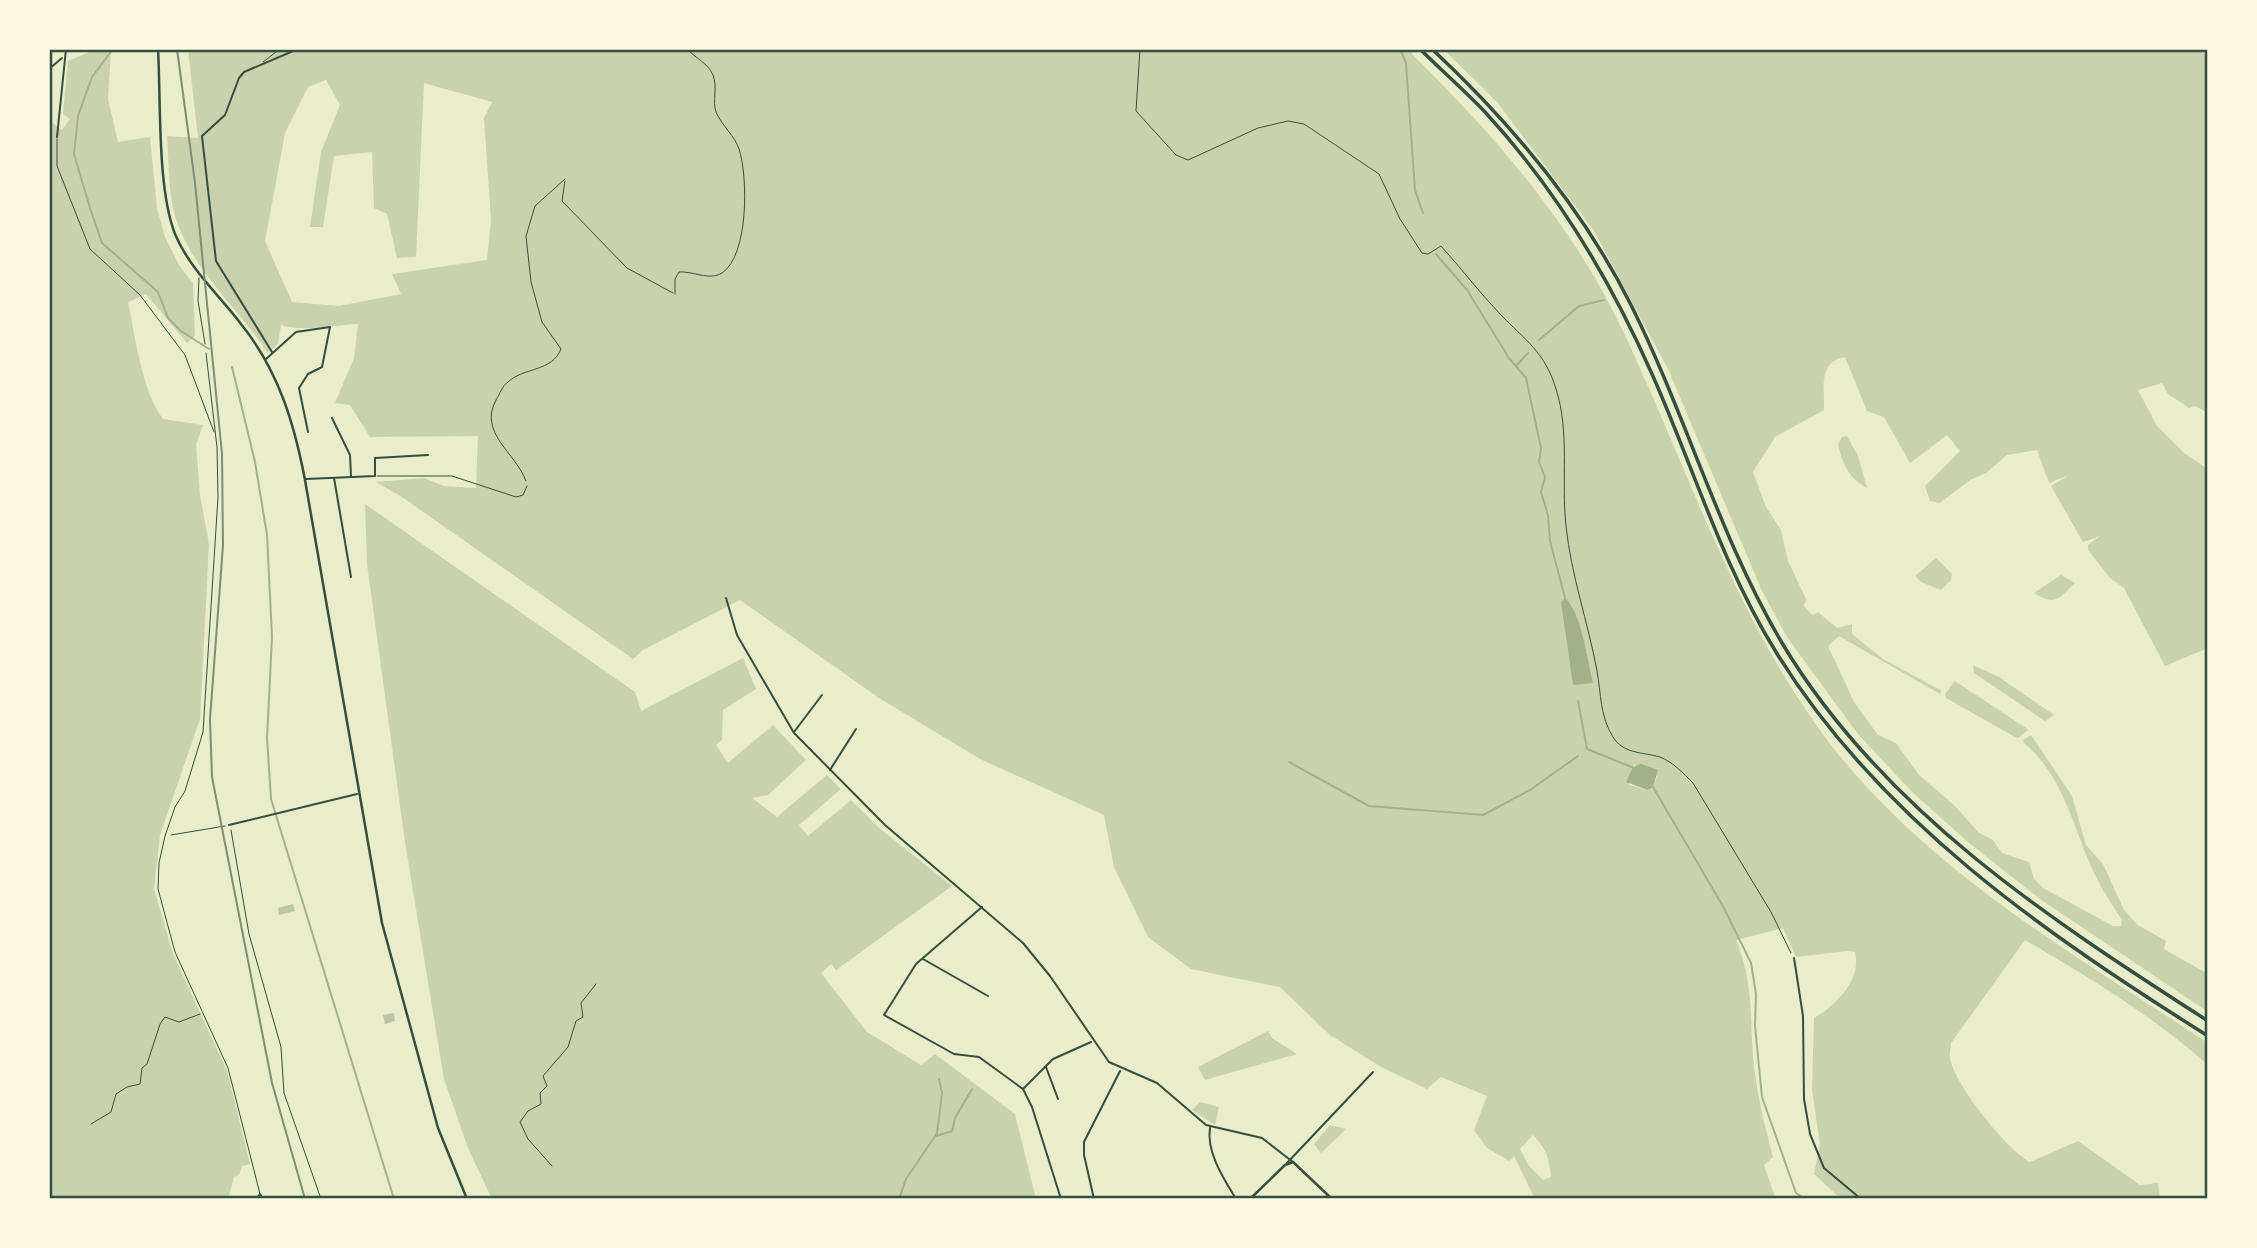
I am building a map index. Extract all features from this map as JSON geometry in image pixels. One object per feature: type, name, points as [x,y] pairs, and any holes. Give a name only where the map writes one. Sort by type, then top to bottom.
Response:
[{"type":"highway","points":[[1420,49],[1486,114],[1555,201],[1604,277],[1652,374],[1737,578],[1774,649],[1822,720],[1894,801],[1964,865],[2061,937],[2208,1036]]},
{"type":"highway","points":[[1432,49],[1492,108],[1564,195],[1630,302],[1745,573],[1783,644],[1830,713],[1900,793],[1970,856],[2115,961],[2208,1021]]},
{"type":"main road","points":[[158,49],[164,178],[171,219],[178,240],[265,359],[289,411],[304,480],[357,794],[382,923],[438,1128],[467,1199]]},
{"type":"main road","points":[[1250,1199],[1284,1165],[1292,1161],[1332,1199]]},
{"type":"street","points":[[57,137],[66,49]]},
{"type":"street","points":[[272,352],[216,261],[202,136],[225,115],[239,78],[256,67],[298,49]]},
{"type":"street","points":[[49,69],[63,58]]},
{"type":"street","points":[[265,359],[296,332],[330,327],[322,367],[308,374],[299,388],[309,432]]},
{"type":"street","points":[[332,418],[350,455],[351,478]]},
{"type":"street","points":[[304,480],[375,476],[375,458],[428,455]]},
{"type":"street","points":[[334,478],[351,577]]},
{"type":"street","points":[[726,598],[737,635],[794,733],[885,825],[983,906],[1023,943],[1050,976],[1092,1041],[1112,1065],[1157,1083],[1210,1127],[1262,1138],[1292,1161],[1373,1072]]},
{"type":"street","points":[[794,733],[822,695]]},
{"type":"street","points":[[829,771],[856,729]]},
{"type":"street","points":[[230,825],[357,794]]},
{"type":"street","points":[[983,906],[922,959],[884,1015],[954,1054],[979,1057],[1023,1090],[1032,1107],[1061,1199]]},
{"type":"street","points":[[1794,958],[1803,1016],[1804,1099],[1810,1134],[1824,1168],[1861,1199]]},
{"type":"street","points":[[922,959],[988,996]]},
{"type":"street","points":[[1023,1090],[1058,1056],[1092,1041]]},
{"type":"street","points":[[1046,1066],[1058,1099]]},
{"type":"street","points":[[1094,1199],[1084,1155],[1084,1142],[1121,1070]]},
{"type":"street","points":[[1210,1127],[1209,1141],[1222,1177],[1236,1199]]},
{"type":"street","points":[[256,1199],[260,1194],[263,1199]]},
{"type":"lane","points":[[256,67],[280,49]]},
{"type":"lane","points":[[57,137],[57,166],[90,249],[140,295],[185,355],[215,434]]},
{"type":"lane","points":[[201,274],[197,281],[198,301],[205,344]]},
{"type":"lane","points":[[206,353],[215,434],[218,497],[203,732],[185,791],[165,836],[157,876],[162,914],[175,952],[228,1068],[260,1194]]},
{"type":"lane","points":[[375,476],[452,476],[508,496],[523,495],[527,486]]},
{"type":"path","points":[[527,486],[521,470],[491,426],[493,406],[505,383],[517,375],[538,370],[558,357],[561,349],[542,322],[531,282],[526,236],[536,206],[565,179],[562,201],[571,214],[626,268],[675,294],[675,279],[679,272],[714,275],[722,272],[733,260],[742,227],[746,184],[739,146],[715,109],[713,75],[701,59],[687,49]]},
{"type":"path","points":[[1140,49],[1136,111],[1176,155],[1188,160],[1258,128],[1288,121],[1304,124],[1380,174],[1400,219],[1423,253],[1428,254],[1441,246],[1543,358],[1556,387],[1562,410],[1566,529],[1577,590],[1597,671],[1603,714],[1613,738],[1624,748],[1661,758],[1677,767],[1693,783],[1771,912],[1794,958]]},
{"type":"path","points":[[165,836],[230,825],[249,934],[281,1046],[284,1093],[321,1199]]},
{"type":"path","points":[[552,1166],[528,1139],[520,1122],[527,1111],[541,1104],[540,1093],[547,1086],[543,1076],[568,1047],[576,1021],[583,1017],[581,1003],[596,984]]},
{"type":"path","points":[[91,1124],[111,1112],[116,1094],[127,1087],[140,1084],[142,1068],[147,1064],[160,1024],[166,1017],[179,1022],[197,1017],[203,1011]]},
{"type":"shaded area","points":[[97,49],[111,49],[108,99],[118,142],[150,137],[157,208],[165,237],[179,265],[193,283],[195,336],[187,343],[146,294],[128,302],[140,363],[156,408],[163,419],[203,425],[196,445],[200,495],[209,544],[200,719],[160,835],[154,889],[173,954],[227,1071],[250,1164],[242,1166],[239,1175],[234,1177],[228,1199],[49,1199],[49,120],[62,130],[70,119],[63,114],[68,61]]},
{"type":"shaded area","points":[[188,49],[1413,49],[1412,54],[1472,116],[1528,181],[1554,215],[1601,288],[1645,380],[1740,595],[1797,697],[1831,745],[1870,791],[1913,833],[1959,872],[2057,944],[2208,1043],[2208,1065],[2143,1014],[2025,940],[1951,1043],[1950,1059],[1962,1085],[1983,1116],[2020,1155],[2030,1162],[2078,1141],[2140,1185],[2158,1183],[2160,1199],[1841,1199],[1814,1174],[1820,1145],[1812,1090],[1814,1018],[1831,1006],[1851,982],[1855,972],[1855,952],[1796,957],[1783,928],[1736,940],[1746,972],[1756,1079],[1773,1157],[1764,1165],[1775,1197],[1804,1196],[1811,1199],[1535,1199],[1514,1156],[1509,1161],[1487,1148],[1474,1130],[1487,1096],[1441,1077],[1427,1089],[1381,1067],[1330,1035],[1280,987],[1191,969],[1148,937],[1114,867],[1104,815],[980,759],[879,698],[740,600],[643,650],[633,659],[402,497],[376,482],[424,478],[444,486],[476,488],[478,436],[370,437],[350,405],[335,403],[354,358],[358,324],[308,328],[281,325],[278,344],[268,353],[204,271],[182,235],[175,216],[167,136],[198,138]],"holes":[[[326,80],[340,105],[321,152],[310,227],[323,227],[334,156],[372,152],[374,208],[387,214],[397,258],[416,257],[424,83],[492,102],[484,118],[491,220],[487,260],[392,274],[401,294],[339,306],[292,302],[265,241],[285,133],[308,87]],[[1571,603],[1592,683],[1573,684],[1569,646]],[[1634,765],[1657,776],[1653,787],[1648,790],[1629,785]],[[1533,1135],[1546,1154],[1551,1177],[1543,1180],[1529,1166],[1520,1149]]]},
{"type":"shaded area","points":[[1443,49],[2208,49],[2208,413],[2195,406],[2189,408],[2168,394],[2162,383],[2138,390],[2157,426],[2184,453],[2208,469],[2208,648],[2165,666],[2124,588],[2110,578],[2088,550],[2088,545],[2100,536],[2083,542],[2051,486],[2069,475],[2049,483],[2037,450],[2007,455],[1986,473],[1970,480],[1940,503],[1930,501],[1925,486],[1960,451],[1947,435],[1910,463],[1884,417],[1867,411],[1845,357],[1830,364],[1826,371],[1824,410],[1775,437],[1753,472],[1766,507],[1781,530],[1788,561],[1806,599],[1804,606],[1812,615],[1818,612],[1837,628],[1852,624],[1852,634],[1883,659],[1942,691],[1940,694],[1839,636],[1828,646],[1854,702],[1878,735],[1896,743],[1919,775],[1955,806],[1979,833],[1993,840],[2002,853],[2029,862],[2034,879],[2043,888],[2113,926],[2121,926],[2122,920],[2095,875],[2056,782],[2024,743],[2023,740],[2031,735],[2072,796],[2086,845],[2103,864],[2124,910],[2138,925],[2166,941],[2164,949],[2208,974],[2208,1012],[2040,899],[1968,842],[1913,793],[1857,733],[1787,637],[1762,591],[1668,369],[1594,231],[1497,102]]},
{"type":"shaded area","points":[[1847,436],[1858,456],[1867,488],[1851,475],[1842,458],[1838,444],[1842,437]]},
{"type":"shaded area","points":[[365,504],[635,692],[641,711],[743,658],[756,689],[723,710],[722,740],[716,745],[728,763],[773,725],[806,760],[768,795],[752,798],[777,817],[827,775],[841,789],[799,825],[808,836],[851,800],[878,827],[952,886],[836,970],[831,964],[821,973],[867,1032],[921,1065],[935,1054],[1015,1114],[1036,1199],[540,1199],[531,1196],[527,1199],[492,1199],[468,1148],[444,1079],[405,842],[367,564]]},
{"type":"shaded area","points":[[1936,558],[1952,574],[1951,580],[1941,590],[1921,582],[1915,576]]},
{"type":"shaded area","points":[[2061,575],[2075,583],[2056,599],[2047,599],[2034,593]]},
{"type":"shaded area","points":[[1565,598],[1580,625],[1593,683],[1573,685],[1561,602]]},
{"type":"shaded area","points":[[1973,665],[1999,677],[2054,715],[2045,721],[1974,673]]},
{"type":"shaded area","points":[[1955,681],[2028,730],[2018,738],[2015,737],[1946,698],[1945,694]]},
{"type":"shaded area","points":[[1641,764],[1658,770],[1653,787],[1648,790],[1626,782],[1633,767]]},
{"type":"shaded area","points":[[1268,1031],[1272,1038],[1297,1054],[1205,1080],[1198,1067]]},
{"type":"shaded area","points":[[1200,1102],[1219,1107],[1215,1125],[1192,1110]]},
{"type":"shaded area","points":[[1330,1125],[1346,1129],[1321,1153],[1314,1144]]},
{"type":"building","points":[[293,904],[295,911],[279,915],[278,908]]},
{"type":"building","points":[[394,1013],[395,1021],[385,1024],[383,1015]]},
{"type":"waterway","points":[[113,49],[92,77],[78,116],[74,154],[90,208],[102,243],[158,292],[168,318],[181,331],[209,349]]},
{"type":"waterway","points":[[1400,49],[1406,63],[1415,190],[1423,213]]},
{"type":"waterway","points":[[1436,254],[1467,290],[1509,358],[1526,378],[1541,448],[1539,462],[1545,477],[1541,492],[1565,598]]},
{"type":"waterway","points":[[1539,340],[1579,306],[1604,300]]},
{"type":"waterway","points":[[1517,365],[1528,353]]},
{"type":"waterway","points":[[232,367],[255,462],[267,535],[272,637],[267,738],[271,799],[394,1199]]},
{"type":"waterway","points":[[1578,701],[1587,749],[1634,768]]},
{"type":"waterway","points":[[1289,762],[1369,806],[1483,815],[1530,790],[1578,756]]},
{"type":"waterway","points":[[1653,787],[1724,908],[1751,963],[1756,994],[1755,1026],[1762,1097],[1796,1193],[1805,1199]]},
{"type":"waterway","points":[[899,1199],[906,1179],[937,1133],[942,1093],[939,1079]]},
{"type":"waterway","points":[[936,1136],[952,1131],[955,1118],[972,1089]]},
{"type":"railway","points":[[177,49],[195,183],[222,454],[223,545],[210,719],[212,777],[272,1083],[305,1199]]}]
